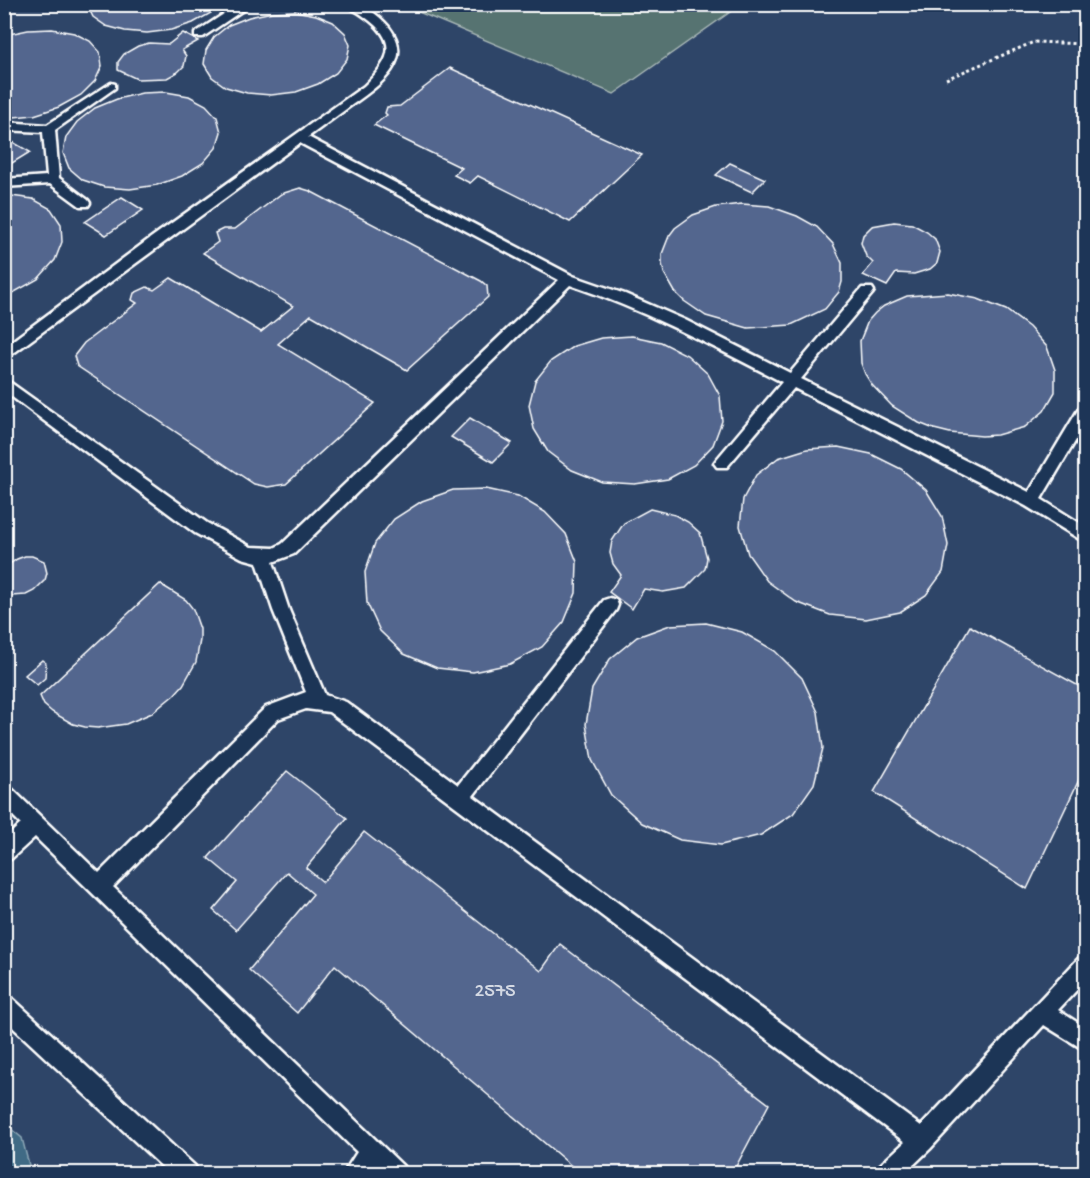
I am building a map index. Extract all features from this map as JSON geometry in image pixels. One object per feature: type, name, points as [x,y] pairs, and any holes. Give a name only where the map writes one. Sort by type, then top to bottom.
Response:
[{"type":"lane","points":[[199,35],[247,4]]},
{"type":"lane","points":[[4,355],[157,240],[368,88],[388,68],[393,48],[388,31],[369,13],[350,4]]},
{"type":"lane","points":[[4,126],[49,129],[111,86]]},
{"type":"lane","points":[[49,129],[53,180]]},
{"type":"lane","points":[[300,138],[568,279],[630,301],[1032,501],[1086,536]]},
{"type":"lane","points":[[4,183],[53,180],[84,203]]},
{"type":"lane","points":[[4,383],[201,528],[234,547],[263,556],[276,555],[288,549],[568,279]]},
{"type":"lane","points":[[722,463],[867,291]]},
{"type":"lane","points":[[1032,501],[1086,409]]},
{"type":"lane","points":[[263,556],[281,610],[318,699]]},
{"type":"lane","points":[[460,797],[610,605]]},
{"type":"lane","points":[[100,886],[272,712],[294,702],[318,699],[340,708],[922,1141]]},
{"type":"lane","points":[[4,794],[395,1173]]},
{"type":"lane","points":[[4,852],[36,823]]},
{"type":"lane","points":[[887,1173],[922,1141],[1086,965]]},
{"type":"lane","points":[[4,1004],[187,1173]]},
{"type":"lane","points":[[1041,1011],[1086,1041]]},
{"type":"lane","points":[[354,1173],[371,1151]]},
{"type":"path","points":[[946,79],[1034,42],[1086,44]]},
{"type":"shaded area","points":[[5,5],[402,5],[614,94],[740,5],[1085,5],[1085,1160],[1072,1174],[5,1174]]},
{"type":"shaded area","points":[[5,1124],[22,1138],[31,1173],[5,1173]]},
{"type":"green space","points":[[402,5],[740,5],[614,94]]},
{"type":"building","points":[[219,4],[211,13],[193,23],[171,30],[147,33],[106,26],[93,17],[87,5]]},
{"type":"building","points":[[295,11],[316,15],[333,22],[345,33],[350,45],[347,59],[336,73],[318,84],[296,92],[271,95],[247,93],[226,87],[212,77],[204,64],[206,50],[214,37],[229,25],[249,17],[272,12]]},
{"type":"building","points":[[52,29],[74,33],[90,41],[100,52],[102,66],[95,81],[81,95],[59,107],[34,115],[4,118],[4,35],[28,30]]},
{"type":"building","points":[[183,33],[198,41],[182,50],[186,56],[184,66],[178,72],[167,78],[137,79],[118,70],[118,62],[124,54],[138,46],[149,43],[169,44]]},
{"type":"building","points":[[450,68],[642,155],[570,222],[478,176],[470,183],[454,175],[462,168],[374,125],[387,115],[385,113],[387,107],[400,106]]},
{"type":"building","points":[[166,92],[189,96],[206,105],[217,117],[221,132],[216,148],[203,163],[182,176],[157,185],[130,189],[104,187],[83,180],[69,168],[63,153],[66,137],[77,122],[95,108],[117,99],[142,93]]},
{"type":"building","points":[[4,137],[30,152],[4,168]]},
{"type":"building","points":[[730,163],[765,179],[752,192],[716,175]]},
{"type":"building","points":[[300,188],[310,191],[481,281],[487,286],[488,297],[407,370],[311,315],[278,344],[375,403],[286,484],[268,487],[254,484],[77,366],[74,356],[84,343],[137,303],[132,300],[134,293],[147,287],[154,290],[171,278],[261,332],[293,306],[203,253],[218,242],[215,233],[223,229],[235,229],[281,194]]},
{"type":"building","points":[[4,195],[33,199],[51,209],[61,224],[62,242],[55,260],[38,279],[4,298]]},
{"type":"building","points":[[122,197],[143,210],[106,235],[85,222]]},
{"type":"building","points":[[742,204],[769,206],[797,216],[817,227],[833,244],[842,263],[842,282],[839,292],[825,309],[791,325],[748,328],[706,316],[675,292],[664,273],[662,254],[675,228],[693,215],[716,207]]},
{"type":"building","points":[[894,222],[912,224],[927,232],[935,239],[940,252],[937,263],[930,269],[914,274],[896,273],[887,286],[863,275],[873,263],[866,256],[861,243],[863,235],[872,226]]},
{"type":"building","points":[[948,293],[978,299],[1006,310],[1029,327],[1047,347],[1055,370],[1055,392],[1044,411],[1025,427],[997,435],[982,436],[934,429],[919,423],[892,406],[865,374],[861,363],[860,341],[868,321],[875,313],[884,306],[907,296]]},
{"type":"building","points":[[632,336],[661,342],[687,355],[708,374],[720,396],[722,421],[713,445],[694,465],[668,479],[635,484],[602,482],[572,470],[548,452],[534,429],[529,405],[535,381],[551,361],[574,346],[601,338]]},
{"type":"building","points":[[470,418],[512,443],[493,462],[451,437]]},
{"type":"building","points":[[838,447],[871,454],[901,469],[926,490],[942,516],[948,545],[943,572],[926,595],[900,612],[866,619],[830,615],[796,602],[767,581],[748,554],[740,526],[743,499],[756,475],[778,458],[807,449]]},
{"type":"building","points":[[486,489],[518,496],[545,512],[566,534],[577,562],[576,593],[564,622],[542,647],[510,664],[473,672],[437,668],[404,654],[380,631],[367,603],[365,572],[375,543],[394,519],[422,501],[453,490]]},
{"type":"building","points":[[650,509],[675,515],[688,522],[700,533],[707,558],[705,569],[686,588],[663,592],[644,589],[632,609],[609,592],[621,575],[613,564],[610,553],[612,541],[624,523]]},
{"type":"building","points":[[25,556],[44,561],[47,573],[45,580],[34,591],[26,595],[11,596],[4,593],[4,568]]},
{"type":"building","points":[[160,584],[186,600],[193,609],[200,629],[196,662],[183,685],[174,695],[152,713],[126,724],[98,728],[73,724],[44,705],[40,696]]},
{"type":"building","points":[[706,623],[742,632],[775,651],[802,678],[818,712],[823,748],[814,784],[793,814],[761,835],[721,845],[680,840],[642,823],[611,795],[592,760],[586,724],[592,689],[610,659],[637,637],[670,625]]},
{"type":"building","points":[[970,626],[1086,690],[1086,765],[1027,889],[874,792]]},
{"type":"building","points":[[42,660],[46,663],[45,678],[37,685],[25,675]]},
{"type":"building","points":[[287,771],[347,818],[306,868],[323,882],[364,832],[541,971],[560,944],[769,1104],[732,1174],[581,1174],[335,965],[297,1013],[249,970],[313,894],[287,872],[236,930],[213,910],[237,882],[208,858]]}]
